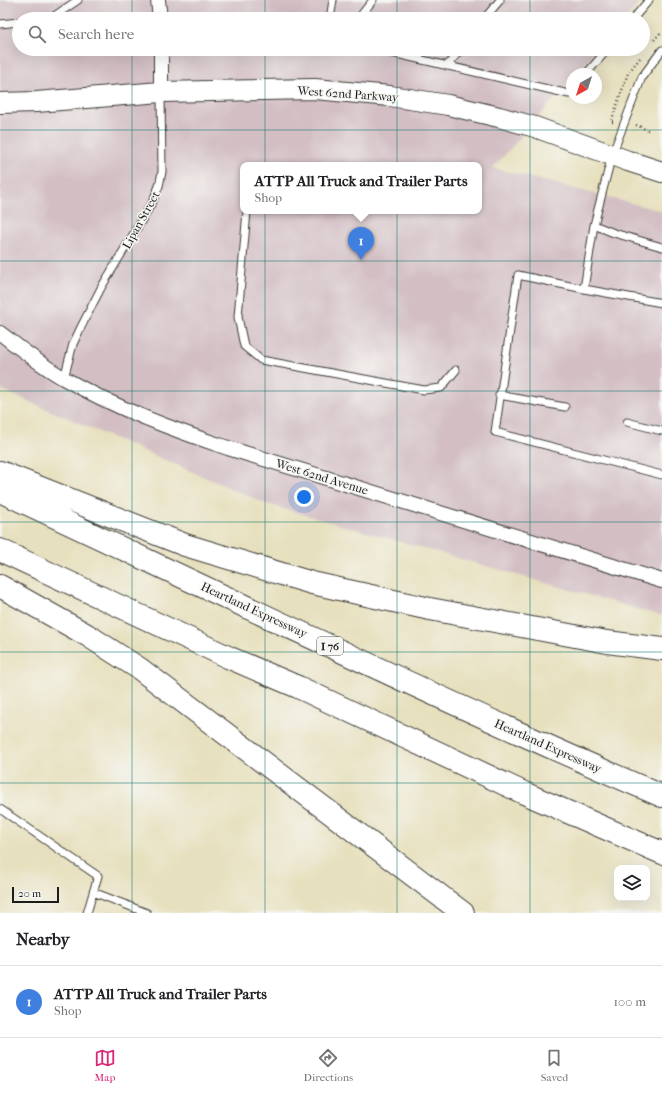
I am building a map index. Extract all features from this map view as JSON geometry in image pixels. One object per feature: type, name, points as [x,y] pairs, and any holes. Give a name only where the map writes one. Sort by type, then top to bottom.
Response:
[{"type":"highway","points":[[0,472],[185,545],[312,583],[445,612],[607,642],[662,649]]},
{"type":"highway","name":"Heartland Expressway","points":[[0,491],[358,659],[561,752],[662,796]]},
{"type":"highway","points":[[0,550],[230,658],[298,687],[524,793],[662,853]]},
{"type":"highway","points":[[0,586],[81,632],[140,669],[461,912]]},
{"type":"street","points":[[158,0],[159,12]]},
{"type":"street","name":"Lipan Street","points":[[161,56],[161,92]]},
{"type":"street","name":"West 62nd Parkway","points":[[0,103],[36,102],[161,92],[315,89],[390,96],[448,105],[499,117],[536,128],[662,172]]},
{"type":"street","name":"West 62nd Avenue","points":[[0,333],[64,378],[123,409],[171,429],[662,581]]},
{"type":"lane","points":[[60,12],[78,0]]},
{"type":"lane","points":[[331,12],[333,0]]},
{"type":"lane","points":[[364,12],[373,0]]},
{"type":"lane","points":[[490,12],[500,0]]},
{"type":"lane","points":[[639,12],[649,0]]},
{"type":"lane","points":[[0,24],[12,23]]},
{"type":"lane","points":[[584,289],[594,226],[612,155],[642,77],[662,50]]},
{"type":"lane","points":[[405,56],[566,93]]},
{"type":"lane","points":[[447,66],[455,56]]},
{"type":"lane","points":[[591,68],[602,56]]},
{"type":"lane","name":"Lipan Street","points":[[64,378],[73,344],[82,325],[101,288],[152,203],[159,186],[162,172],[161,92]]},
{"type":"lane","points":[[247,214],[238,317],[244,346],[261,360],[424,390],[441,388],[456,370]]},
{"type":"lane","points":[[594,226],[662,247]]},
{"type":"lane","points":[[662,303],[518,275],[494,432],[662,475]]},
{"type":"lane","points":[[499,395],[565,407]]},
{"type":"lane","points":[[628,422],[662,431]]},
{"type":"lane","points":[[0,809],[98,876],[87,913]]},
{"type":"lane","points":[[93,892],[147,913]]},
{"type":"path","points":[[637,125],[650,131]]},
{"type":"shaded area","points":[[0,0],[642,0],[631,12],[12,12],[12,56],[592,56],[581,68],[566,68],[566,86],[493,168],[662,211],[662,616],[267,504],[0,389]]},
{"type":"place","name":"ATTP All Truck and Trailer Parts","points":[[361,260]]}]
